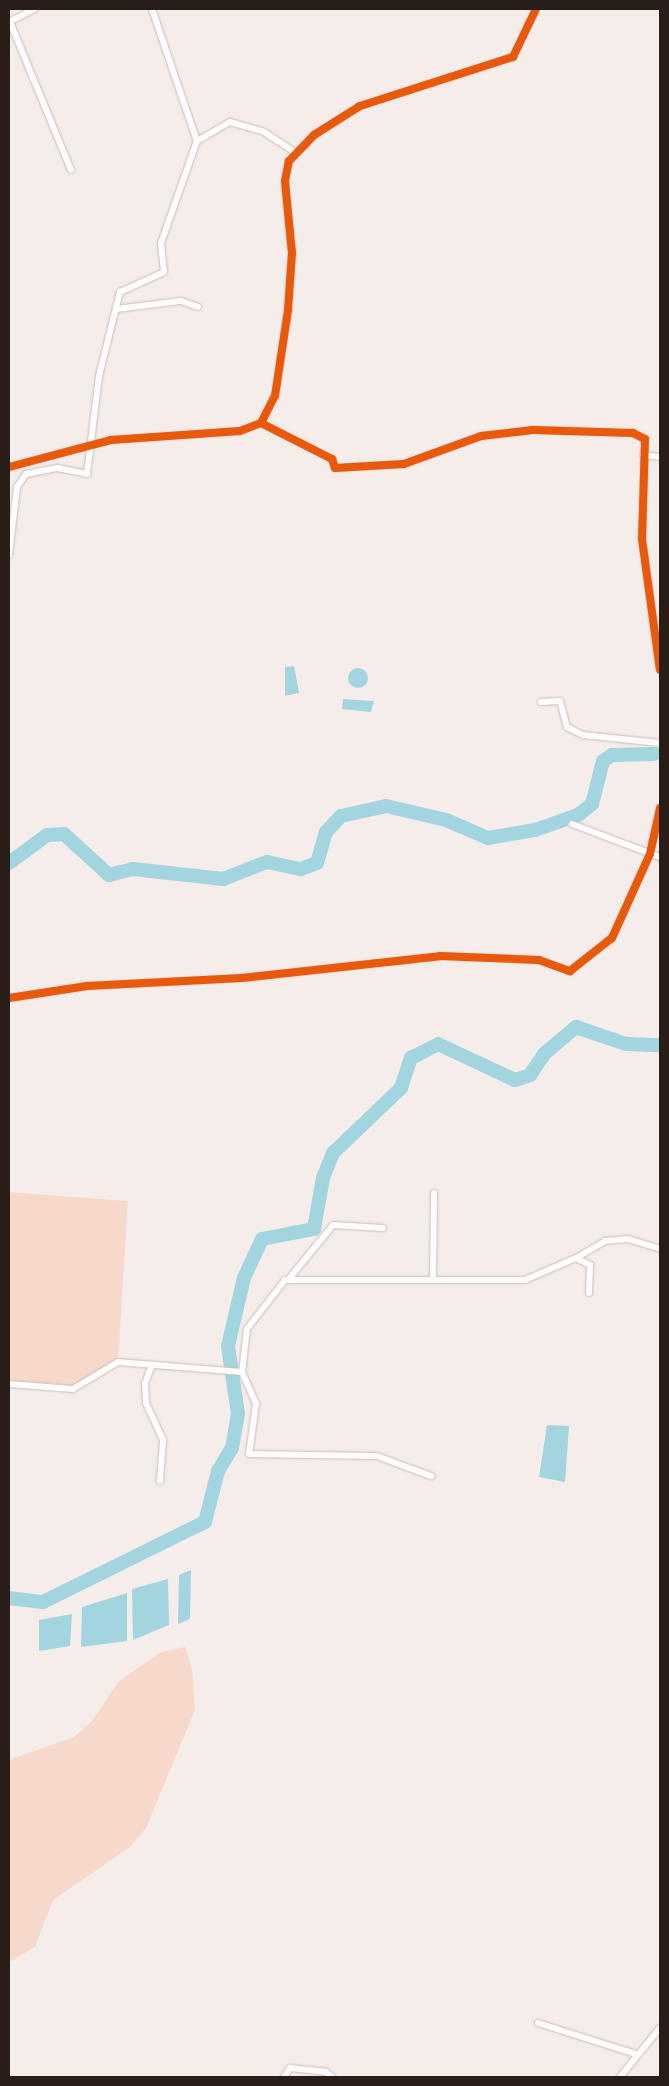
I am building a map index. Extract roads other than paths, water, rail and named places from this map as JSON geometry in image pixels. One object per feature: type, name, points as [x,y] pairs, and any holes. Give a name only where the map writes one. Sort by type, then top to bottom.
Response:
[{"type":"street","points":[[35,9],[9,22],[71,170]]},
{"type":"street","points":[[9,555],[17,487],[26,474],[57,468],[87,474],[88,445],[99,376],[120,292],[164,272],[160,243],[197,141],[152,9]]},
{"type":"street","points":[[261,424],[275,396],[288,310],[292,253],[285,182],[296,152],[360,106],[513,57],[536,9]]},
{"type":"street","points":[[197,141],[230,122],[264,132],[296,152]]},
{"type":"street","points":[[116,309],[181,301],[198,307]]},
{"type":"street","points":[[9,467],[88,445],[240,431],[261,424],[332,459],[335,468],[404,464],[481,436],[533,430],[633,433],[644,439],[642,539],[660,670]]},
{"type":"street","points":[[643,456],[660,457]]},
{"type":"street","points":[[541,702],[560,701],[567,727],[583,735],[660,742]]},
{"type":"street","points":[[9,998],[87,986],[242,978],[440,956],[539,960],[570,971],[612,938],[650,854],[660,808]]},
{"type":"street","points":[[572,824],[660,857]]},
{"type":"street","points":[[432,1280],[434,1193]]},
{"type":"street","points":[[383,1228],[333,1225],[288,1280],[270,1294],[247,1329],[241,1372],[256,1404],[250,1454],[378,1456],[431,1476]]},
{"type":"street","points":[[288,1280],[525,1280],[576,1258],[605,1241],[628,1239],[660,1249]]},
{"type":"street","points":[[576,1258],[590,1266],[589,1293]]},
{"type":"street","points":[[9,1384],[73,1389],[118,1362],[241,1372]]},
{"type":"street","points":[[152,1365],[145,1383],[146,1403],[163,1440],[160,1481]]},
{"type":"street","points":[[538,2023],[636,2054]]},
{"type":"street","points":[[620,2077],[636,2054],[660,2028]]},
{"type":"street","points":[[284,2077],[290,2068],[326,2072],[332,2077]]},
{"type":"water","points":[[294,666],[299,693],[285,696],[285,667]]},
{"type":"water","points":[[358,668],[365,671],[368,678],[365,685],[358,688],[351,685],[348,678],[351,671]]},
{"type":"water","points":[[343,699],[374,701],[371,712],[342,709]]},
{"type":"water","points":[[547,1425],[569,1426],[565,1482],[539,1477]]},
{"type":"water","points":[[191,1570],[190,1619],[178,1624],[179,1575]]},
{"type":"water","points":[[168,1579],[169,1625],[133,1640],[132,1589]]},
{"type":"water","points":[[127,1593],[127,1641],[81,1647],[82,1607]]},
{"type":"water","points":[[72,1614],[70,1646],[39,1651],[39,1620]]},
{"type":"waterway","points":[[9,863],[47,835],[64,834],[109,875],[133,869],[223,879],[267,862],[301,869],[317,863],[326,832],[341,816],[386,806],[446,820],[488,838],[535,830],[578,815],[592,804],[603,761],[612,755],[654,754]]},
{"type":"waterway","points":[[9,1598],[43,1602],[205,1522],[218,1471],[232,1448],[238,1414],[228,1346],[244,1278],[262,1239],[314,1229],[323,1178],[333,1153],[401,1088],[411,1058],[438,1044],[515,1080],[530,1075],[544,1054],[576,1027],[626,1044],[660,1045]]}]
